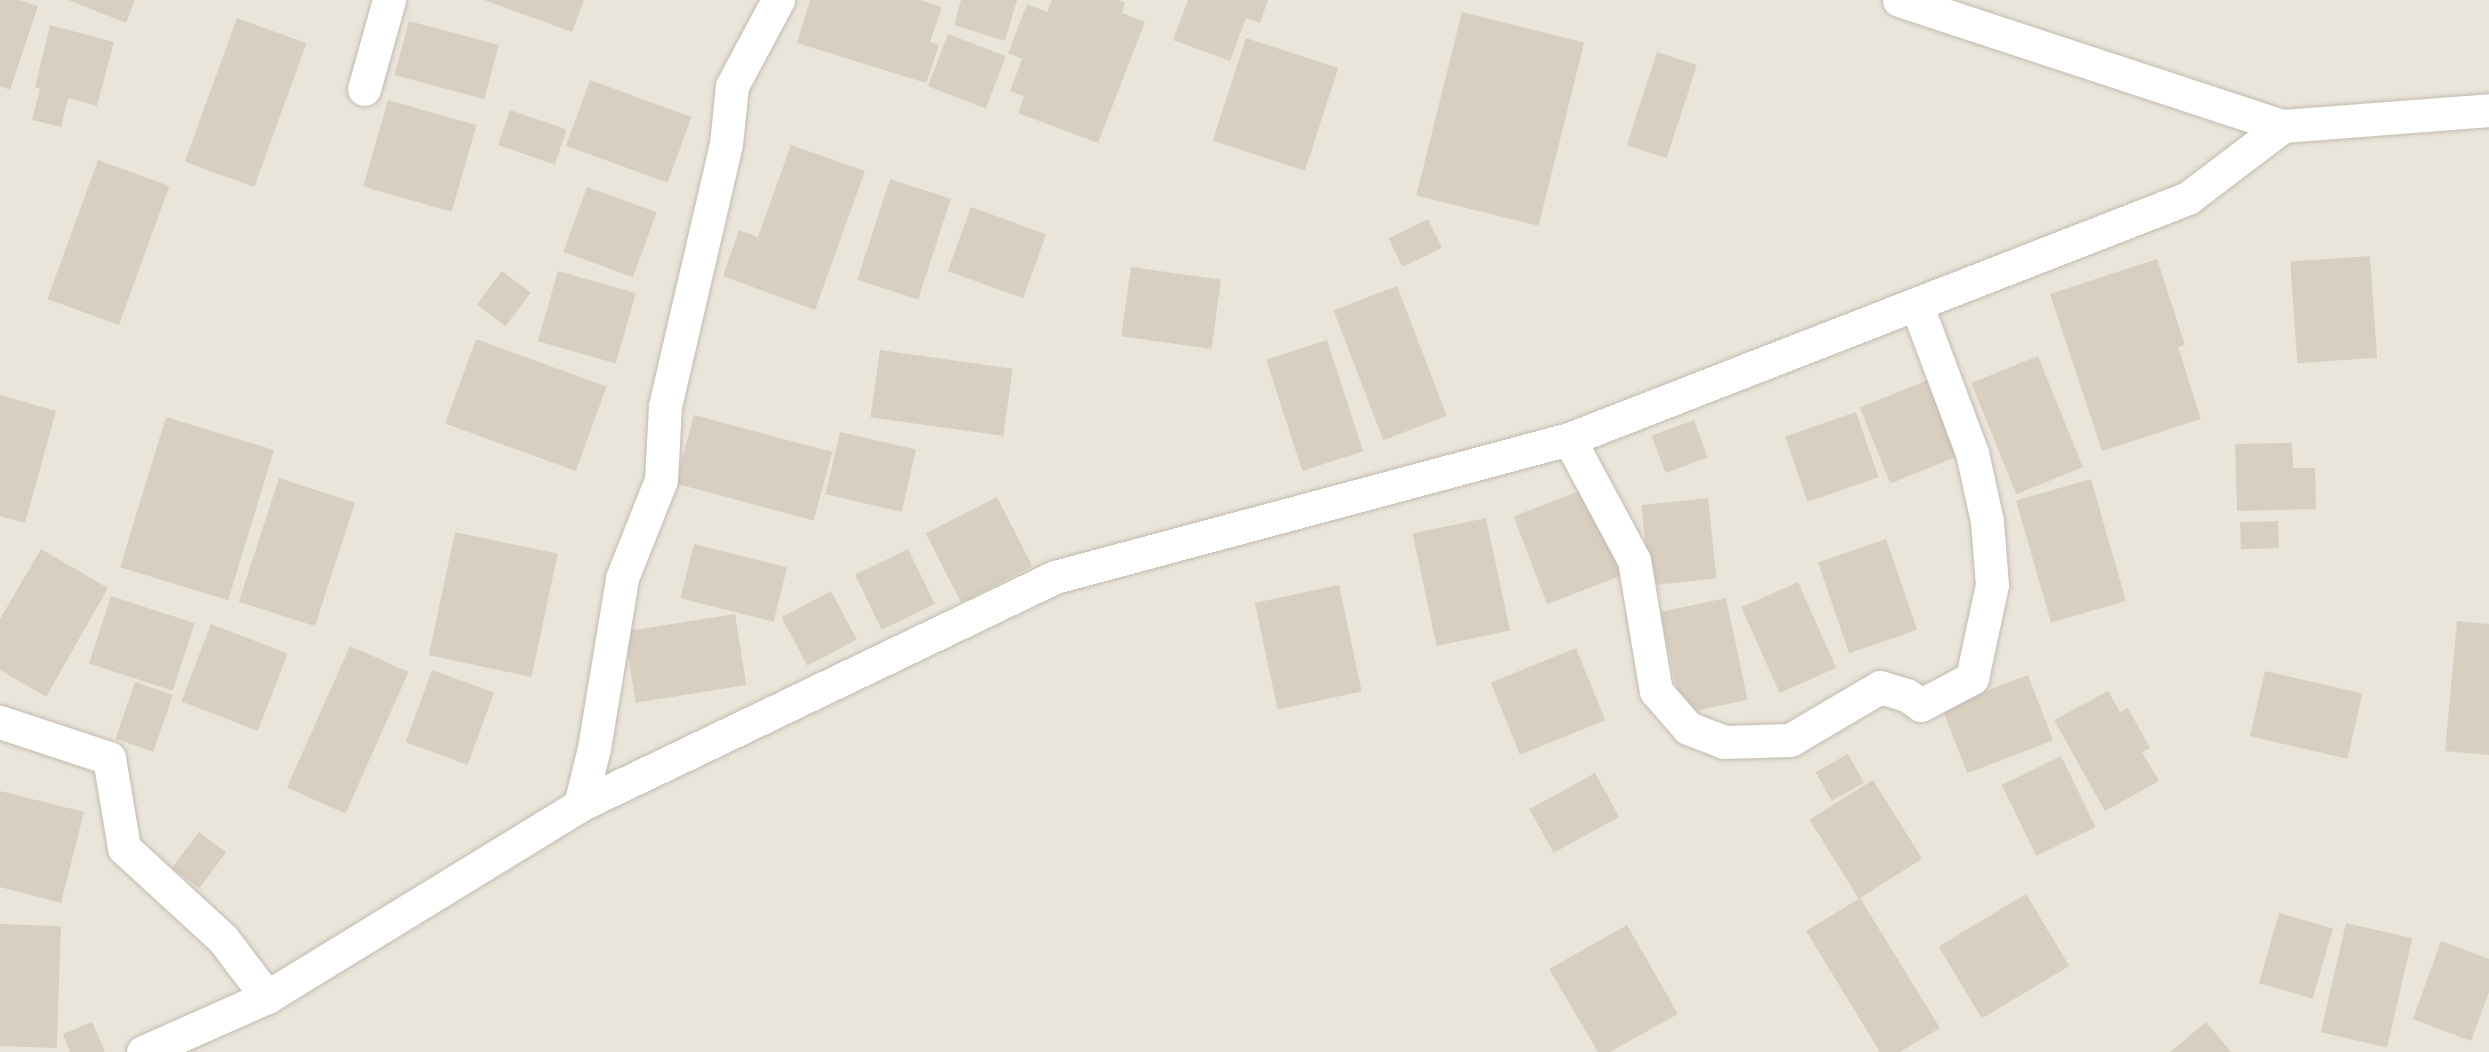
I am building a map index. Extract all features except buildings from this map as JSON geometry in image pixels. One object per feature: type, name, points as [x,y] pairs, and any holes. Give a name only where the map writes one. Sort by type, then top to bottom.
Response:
[{"type":"street","points":[[364,88],[389,0]]},
{"type":"street","points":[[580,805],[594,748],[622,578],[661,480],[665,406],[726,144],[732,86],[778,0]]},
{"type":"street","points":[[1899,0],[2283,126],[2489,110]]},
{"type":"street","points":[[143,1052],[267,997],[580,805],[1055,577],[1569,439],[1917,306],[2188,198],[2283,126]]},
{"type":"street","points":[[1569,439],[1634,560],[1656,691],[1688,728],[1724,742],[1790,740],[1880,687],[1907,695],[1921,705],[1972,678],[1992,585],[1987,521],[1972,453],[1917,306]]},
{"type":"street","points":[[0,722],[110,758],[124,848],[223,939],[267,997]]},
{"type":"shaded area","points":[[0,0],[2489,0],[2489,1052],[0,1052]]}]
